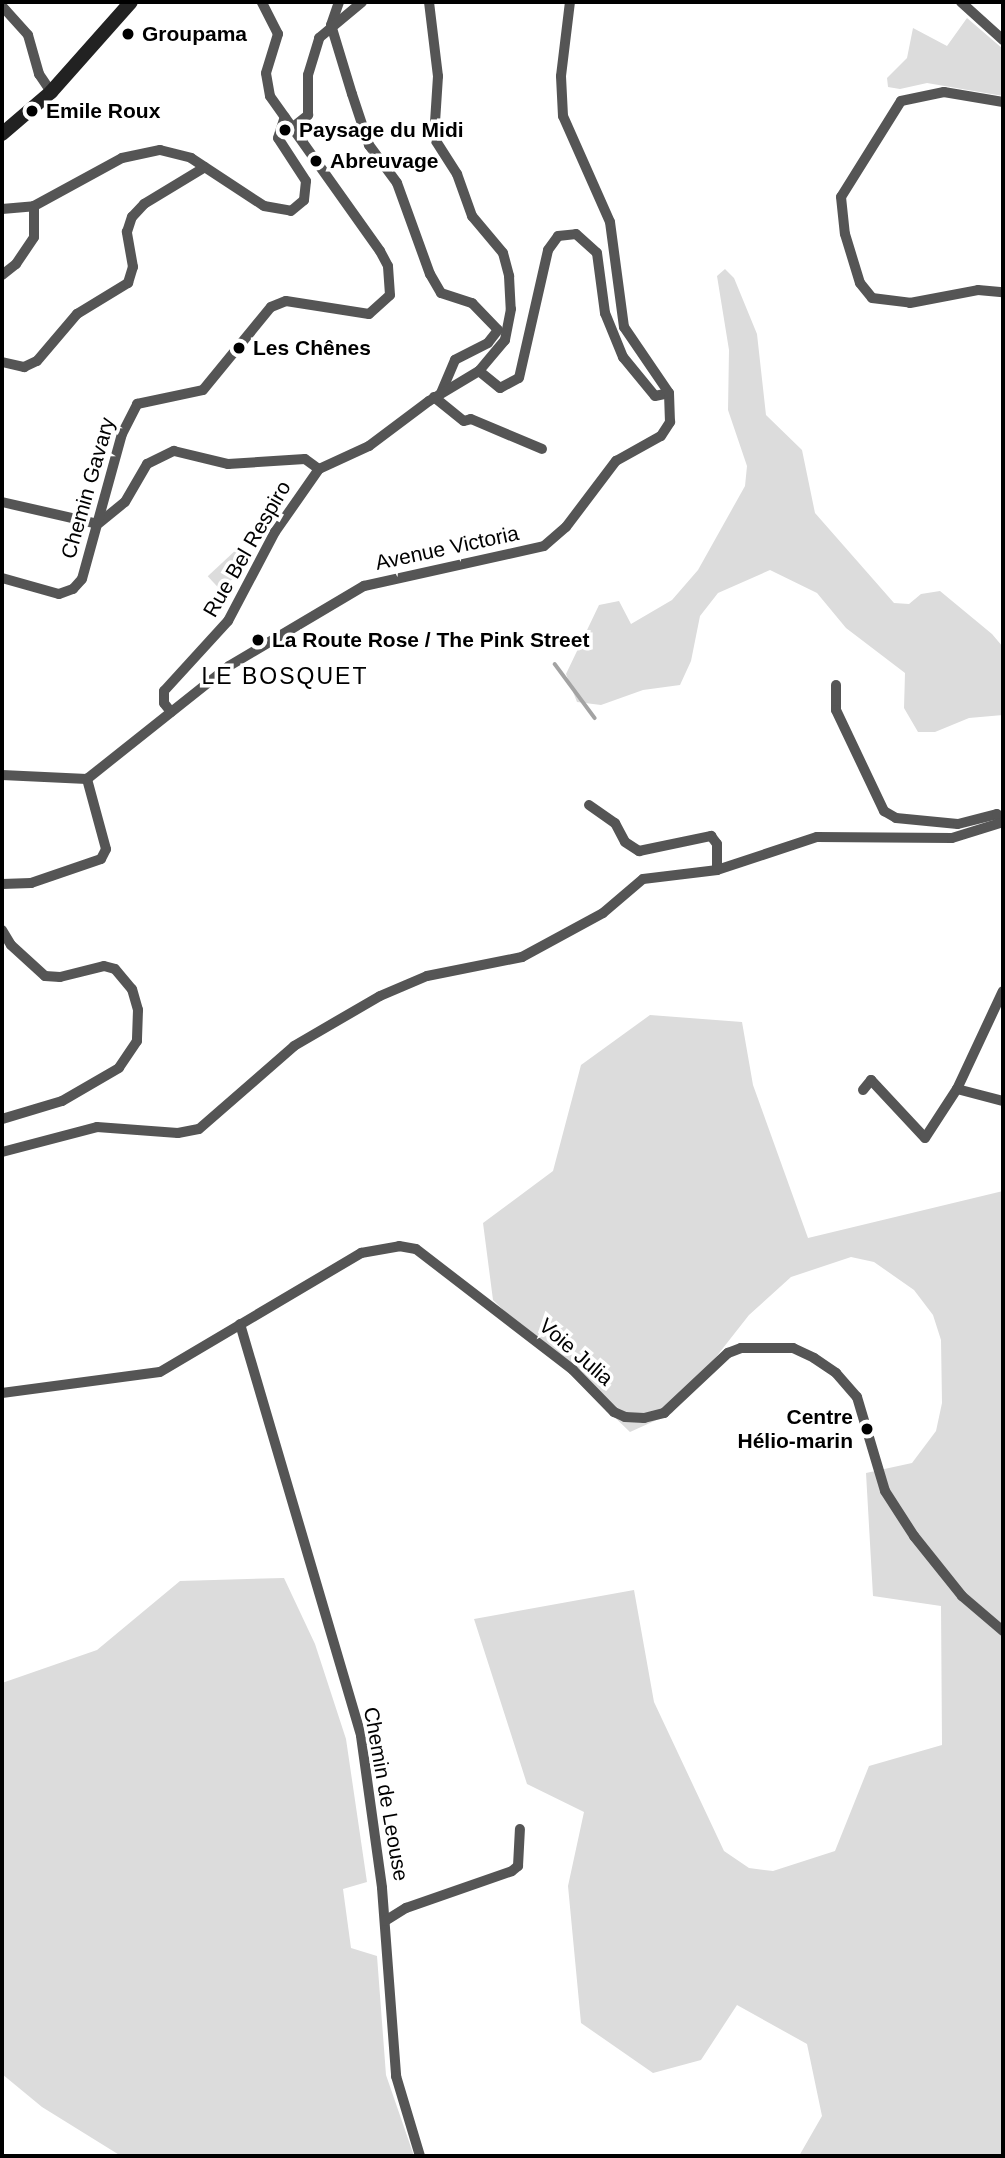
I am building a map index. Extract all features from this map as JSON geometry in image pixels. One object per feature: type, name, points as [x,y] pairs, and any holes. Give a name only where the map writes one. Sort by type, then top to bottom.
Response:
[{"type":"main road","points":[[2,134],[51,92],[129,3]]},
{"type":"street","points":[[262,2],[278,34],[266,84],[292,128],[308,115],[312,57],[319,38],[331,25],[362,2]]},
{"type":"street","points":[[339,2],[331,25],[369,145],[397,183],[430,274],[441,293],[472,303],[498,330],[488,343],[455,360],[437,395]]},
{"type":"street","points":[[2,502],[98,524],[125,502],[147,464],[174,450],[228,464],[305,459],[319,469],[369,446],[437,395],[479,371],[505,340],[511,309],[509,276],[503,253],[472,216],[457,174],[434,138],[438,76],[429,2]]},
{"type":"street","points":[[479,371],[500,388],[519,378],[548,250],[558,236],[576,234],[597,253],[605,313],[623,357],[655,396],[669,393],[624,327],[610,222],[562,116],[561,76],[570,2]]},
{"type":"street","points":[[961,2],[1003,40]]},
{"type":"street","points":[[2,6],[28,35],[39,74],[51,92]]},
{"type":"street","points":[[1003,102],[944,92],[901,101],[850,175],[841,197],[845,234],[860,283],[872,298],[910,303],[978,290],[1003,292]]},
{"type":"street","points":[[2,209],[34,206],[122,158],[144,152],[180,153],[264,206],[291,211],[304,200],[306,181],[278,138],[285,117]]},
{"type":"street","name":"Chemin Gavary","points":[[2,578],[48,593],[73,589],[82,579],[125,424],[137,404],[203,390],[271,307],[286,301],[369,314],[390,295],[388,266],[380,251],[292,128]]},
{"type":"street","points":[[2,362],[24,367],[37,361],[77,314],[128,283],[133,267],[127,232],[132,217],[144,204],[205,167]]},
{"type":"street","points":[[2,275],[16,264],[34,237],[34,206]]},
{"type":"street","name":"Avenue Victoria","points":[[87,779],[229,666],[364,586],[535,550],[552,541],[615,461],[661,436],[670,422],[669,393]]},
{"type":"street","points":[[437,395],[464,421],[471,419],[542,449]]},
{"type":"street","name":"Rue Bel Respiro","points":[[171,712],[164,703],[164,691],[228,621],[275,532],[319,469]]},
{"type":"street","points":[[2,1152],[97,1127],[192,1132],[232,1103],[293,1046],[399,986],[522,957],[603,914],[643,879],[717,870],[817,836],[952,838],[1003,822],[997,814],[958,824],[896,818],[884,811],[836,710],[836,685]]},
{"type":"street","points":[[2,775],[87,779],[106,849],[101,859],[31,883],[2,884]]},
{"type":"street","points":[[589,805],[615,823],[625,842],[639,851],[711,835],[717,844],[717,870]]},
{"type":"street","points":[[2,930],[11,946],[45,975],[60,977],[104,966],[115,969],[132,989],[138,1021],[137,1041],[119,1068],[62,1101],[2,1119]]},
{"type":"street","points":[[863,1090],[871,1080],[925,1138],[957,1089],[1003,990]]},
{"type":"street","points":[[957,1089],[1003,1101]]},
{"type":"street","name":"Voie Julia","points":[[2,1393],[160,1372],[193,1356],[240,1324],[361,1253],[399,1246],[431,1257],[625,1417],[644,1418],[676,1406],[728,1353],[740,1348],[804,1352],[836,1373],[857,1397],[885,1491],[914,1536],[962,1597],[1003,1631]]},
{"type":"street","name":"Chemin de Leouse","points":[[240,1324],[361,1736],[385,1921],[396,2076],[420,2156]]},
{"type":"street","points":[[385,1921],[407,1908],[512,1871],[518,1866],[520,1829]]},
{"type":"shaded area","points":[[967,18],[1003,49],[1003,96],[927,83],[900,89],[888,87],[887,78],[907,58],[913,28],[947,46]]},
{"type":"shaded area","points":[[725,269],[734,278],[757,334],[766,415],[802,450],[815,513],[894,603],[909,604],[921,594],[940,591],[992,634],[1003,647],[1003,715],[969,718],[935,732],[918,732],[904,708],[905,673],[846,628],[817,593],[770,570],[718,593],[700,616],[691,661],[680,685],[643,690],[601,705],[577,702],[566,674],[599,605],[619,601],[631,624],[672,600],[698,570],[745,486],[747,466],[728,410],[729,350],[717,276]]},
{"type":"shaded area","points":[[237,549],[250,563],[221,590],[208,576]]},
{"type":"shaded area","points":[[650,1015],[742,1022],[753,1085],[808,1238],[1003,1191],[1003,2156],[799,2156],[822,2116],[807,2044],[737,2005],[701,2060],[653,2073],[581,2023],[568,1886],[584,1812],[527,1784],[474,1619],[634,1590],[654,1702],[724,1851],[749,1868],[773,1871],[835,1851],[869,1766],[942,1745],[941,1606],[873,1596],[866,1473],[912,1463],[936,1431],[942,1403],[941,1340],[933,1315],[914,1290],[874,1262],[851,1257],[791,1277],[749,1315],[672,1413],[630,1432],[493,1300],[483,1223],[553,1171],[581,1065]]},
{"type":"shaded area","points":[[284,1578],[315,1644],[346,1739],[367,1882],[343,1889],[351,1948],[377,1956],[386,2075],[414,2156],[121,2156],[42,2107],[2,2074],[2,1683],[97,1650],[180,1581]]},
{"type":"waterway","points":[[555,664],[595,718]]},
{"type":"place","name":"Groupama","points":[[128,34]]},
{"type":"place","name":"Emile Roux","points":[[32,111]]},
{"type":"place","name":"Paysage du Midi","points":[[285,130]]},
{"type":"place","name":"Abreuvage","points":[[316,161]]},
{"type":"place","name":"Les Chênes","points":[[239,348]]},
{"type":"place","name":"La Route Rose / The Pink Street","points":[[258,640]]},
{"type":"place","name":"Centre Hélio-marin","points":[[867,1429]]},
{"type":"district","name":"LE BOSQUET","points":[[285,676]]}]
